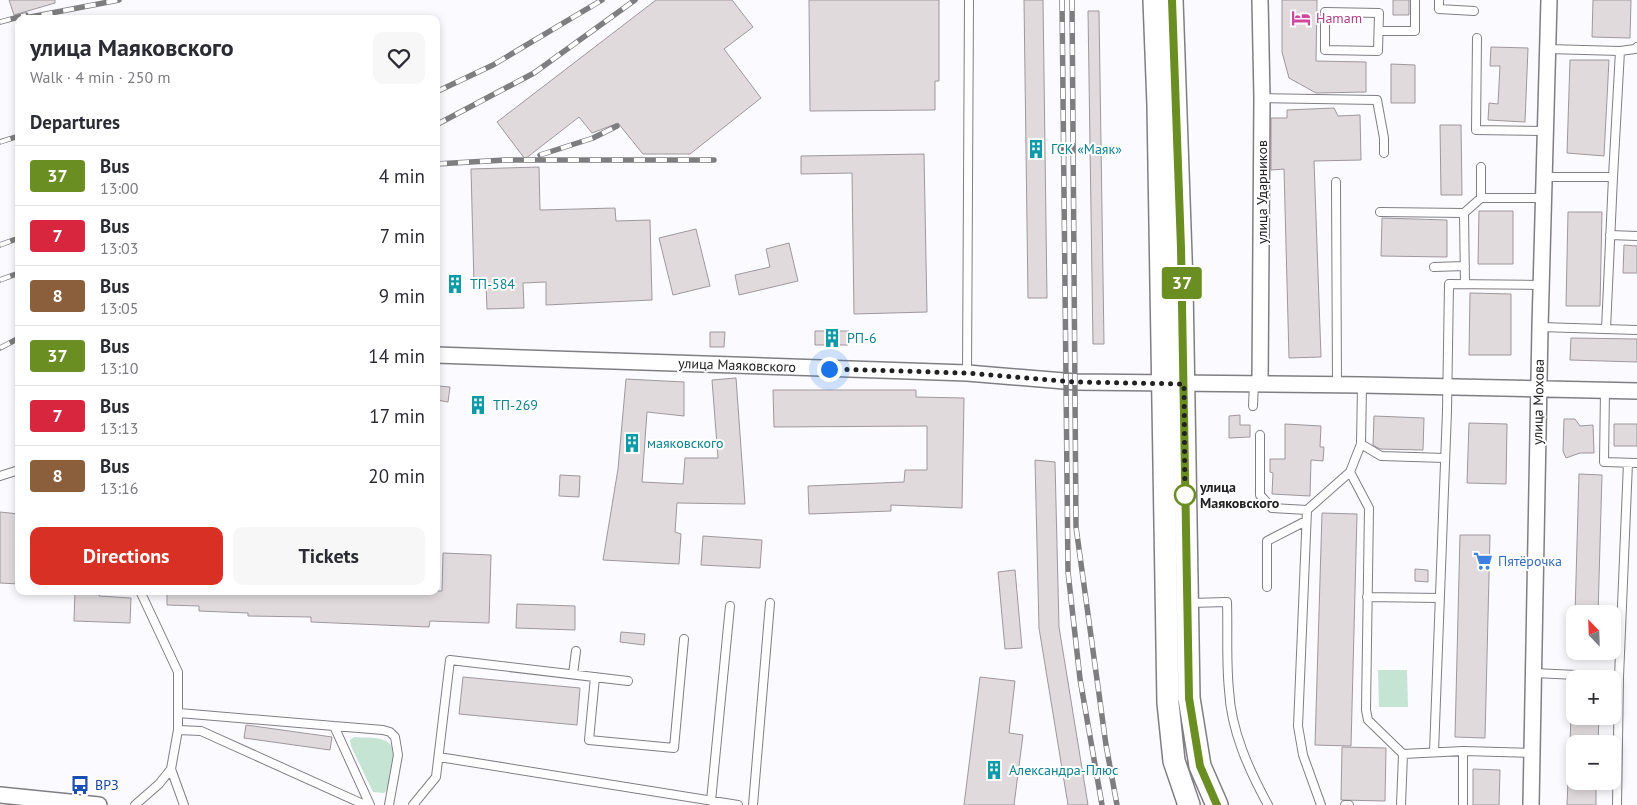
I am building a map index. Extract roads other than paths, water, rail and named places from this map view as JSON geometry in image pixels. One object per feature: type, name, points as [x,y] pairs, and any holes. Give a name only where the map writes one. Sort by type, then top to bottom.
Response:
[{"type":"main road","points":[[1154,0],[1186,603],[1189,698],[1200,766],[1217,805]]},
{"type":"main road","points":[[1172,0],[1177,103],[1170,730],[1178,779],[1189,805]]},
{"type":"street","name":"улица Ударников","points":[[1257,383],[1262,98],[1260,0]]},
{"type":"street","name":"улица Мохова","points":[[1531,805],[1540,328],[1549,0]]},
{"type":"street","name":"улица Маяковского","points":[[440,355],[967,373],[1076,382],[1337,384],[1637,391]]},
{"type":"street","points":[[0,795],[99,805]]},
{"type":"lane","points":[[967,373],[969,0]]},
{"type":"lane","points":[[1379,31],[1415,31],[1415,0]]},
{"type":"lane","points":[[1439,0],[1439,10],[1474,10]]},
{"type":"lane","points":[[1326,12],[1379,13],[1379,31],[1378,51],[1326,50],[1326,12]]},
{"type":"lane","points":[[1477,38],[1476,130],[1545,131]]},
{"type":"lane","points":[[1548,49],[1620,51],[1635,50],[1637,47]]},
{"type":"lane","points":[[1606,329],[1620,51]]},
{"type":"lane","points":[[1262,98],[1378,100],[1384,138],[1384,153]]},
{"type":"lane","points":[[1481,167],[1481,198]]},
{"type":"lane","points":[[1544,177],[1613,177]]},
{"type":"lane","points":[[1336,182],[1337,384]]},
{"type":"lane","points":[[1380,212],[1464,213],[1481,198],[1543,198]]},
{"type":"lane","points":[[1464,213],[1465,284]]},
{"type":"lane","points":[[1610,235],[1637,236]]},
{"type":"lane","points":[[1434,267],[1465,266]]},
{"type":"lane","points":[[1434,752],[1448,387],[1449,284],[1541,285]]},
{"type":"lane","points":[[1540,328],[1637,330]]},
{"type":"lane","points":[[1253,406],[1257,383]]},
{"type":"lane","points":[[1321,805],[1303,755],[1298,726],[1307,510],[1350,472],[1361,444],[1362,385]]},
{"type":"lane","points":[[1605,390],[1604,462],[1637,463]]},
{"type":"lane","points":[[1260,435],[1260,496],[1272,508],[1307,510]]},
{"type":"lane","points":[[1361,444],[1381,456],[1445,458]]},
{"type":"lane","points":[[1618,670],[1628,463]]},
{"type":"lane","points":[[0,476],[15,471]]},
{"type":"lane","points":[[1350,472],[1368,508],[1366,710],[1368,720],[1403,754],[1463,751],[1532,753]]},
{"type":"lane","points":[[1267,587],[1268,541],[1306,521]]},
{"type":"lane","points":[[135,805],[159,784],[171,769],[179,714],[178,672],[142,595]]},
{"type":"lane","points":[[1367,597],[1440,598]]},
{"type":"lane","points":[[1186,603],[1227,602],[1228,691],[1234,724],[1244,755],[1268,805]]},
{"type":"lane","points":[[753,805],[770,603]]},
{"type":"lane","points":[[711,801],[730,606]]},
{"type":"lane","points":[[595,677],[589,740],[674,748],[684,640]]},
{"type":"lane","points":[[573,674],[576,651]]},
{"type":"lane","points":[[413,805],[436,777],[450,660],[628,681]]},
{"type":"lane","points":[[1534,673],[1566,675]]},
{"type":"lane","points":[[179,714],[383,730],[395,737],[398,755],[389,805]]},
{"type":"lane","points":[[1617,805],[1618,725]]},
{"type":"lane","points":[[334,726],[370,805]]},
{"type":"lane","points":[[178,730],[201,731],[365,805]]},
{"type":"lane","points":[[1463,751],[1463,805]]},
{"type":"lane","points":[[1401,805],[1403,754]]},
{"type":"lane","points":[[439,758],[738,805]]},
{"type":"lane","points":[[171,769],[184,805]]},
{"type":"railway","points":[[41,15],[119,0]]},
{"type":"railway","points":[[440,90],[493,65],[602,0]]},
{"type":"railway","points":[[440,123],[534,73],[635,0]]},
{"type":"railway","points":[[1062,0],[1068,572],[1080,679],[1102,805]]},
{"type":"railway","points":[[1072,0],[1076,527],[1106,745],[1117,805]]},
{"type":"railway","points":[[0,22],[15,18]]},
{"type":"railway","points":[[540,155],[593,138],[617,126]]},
{"type":"railway","points":[[0,142],[15,137]]},
{"type":"railway","points":[[440,164],[505,160],[714,160]]},
{"type":"railway","points":[[0,245],[15,239]]},
{"type":"railway","points":[[0,280],[15,274]]},
{"type":"railway","points":[[0,348],[15,340]]},
{"type":"place","name":"Hamam","points":[[1301,18]]},
{"type":"place","name":"ГСК «Маяк»","points":[[1036,149]]},
{"type":"place","name":"ТП-584","points":[[455,284]]},
{"type":"place","name":"РП-6","points":[[832,338]]},
{"type":"place","name":"ТП-269","points":[[478,405]]},
{"type":"place","name":"маяковского","points":[[632,443]]},
{"type":"place","name":"улица Маяковского","points":[[1185,495]]},
{"type":"place","name":"Пятёрочка","points":[[1483,561]]},
{"type":"place","name":"Александра-Плюс","points":[[994,770]]},
{"type":"place","name":"ВРЗ","points":[[80,785]]}]
